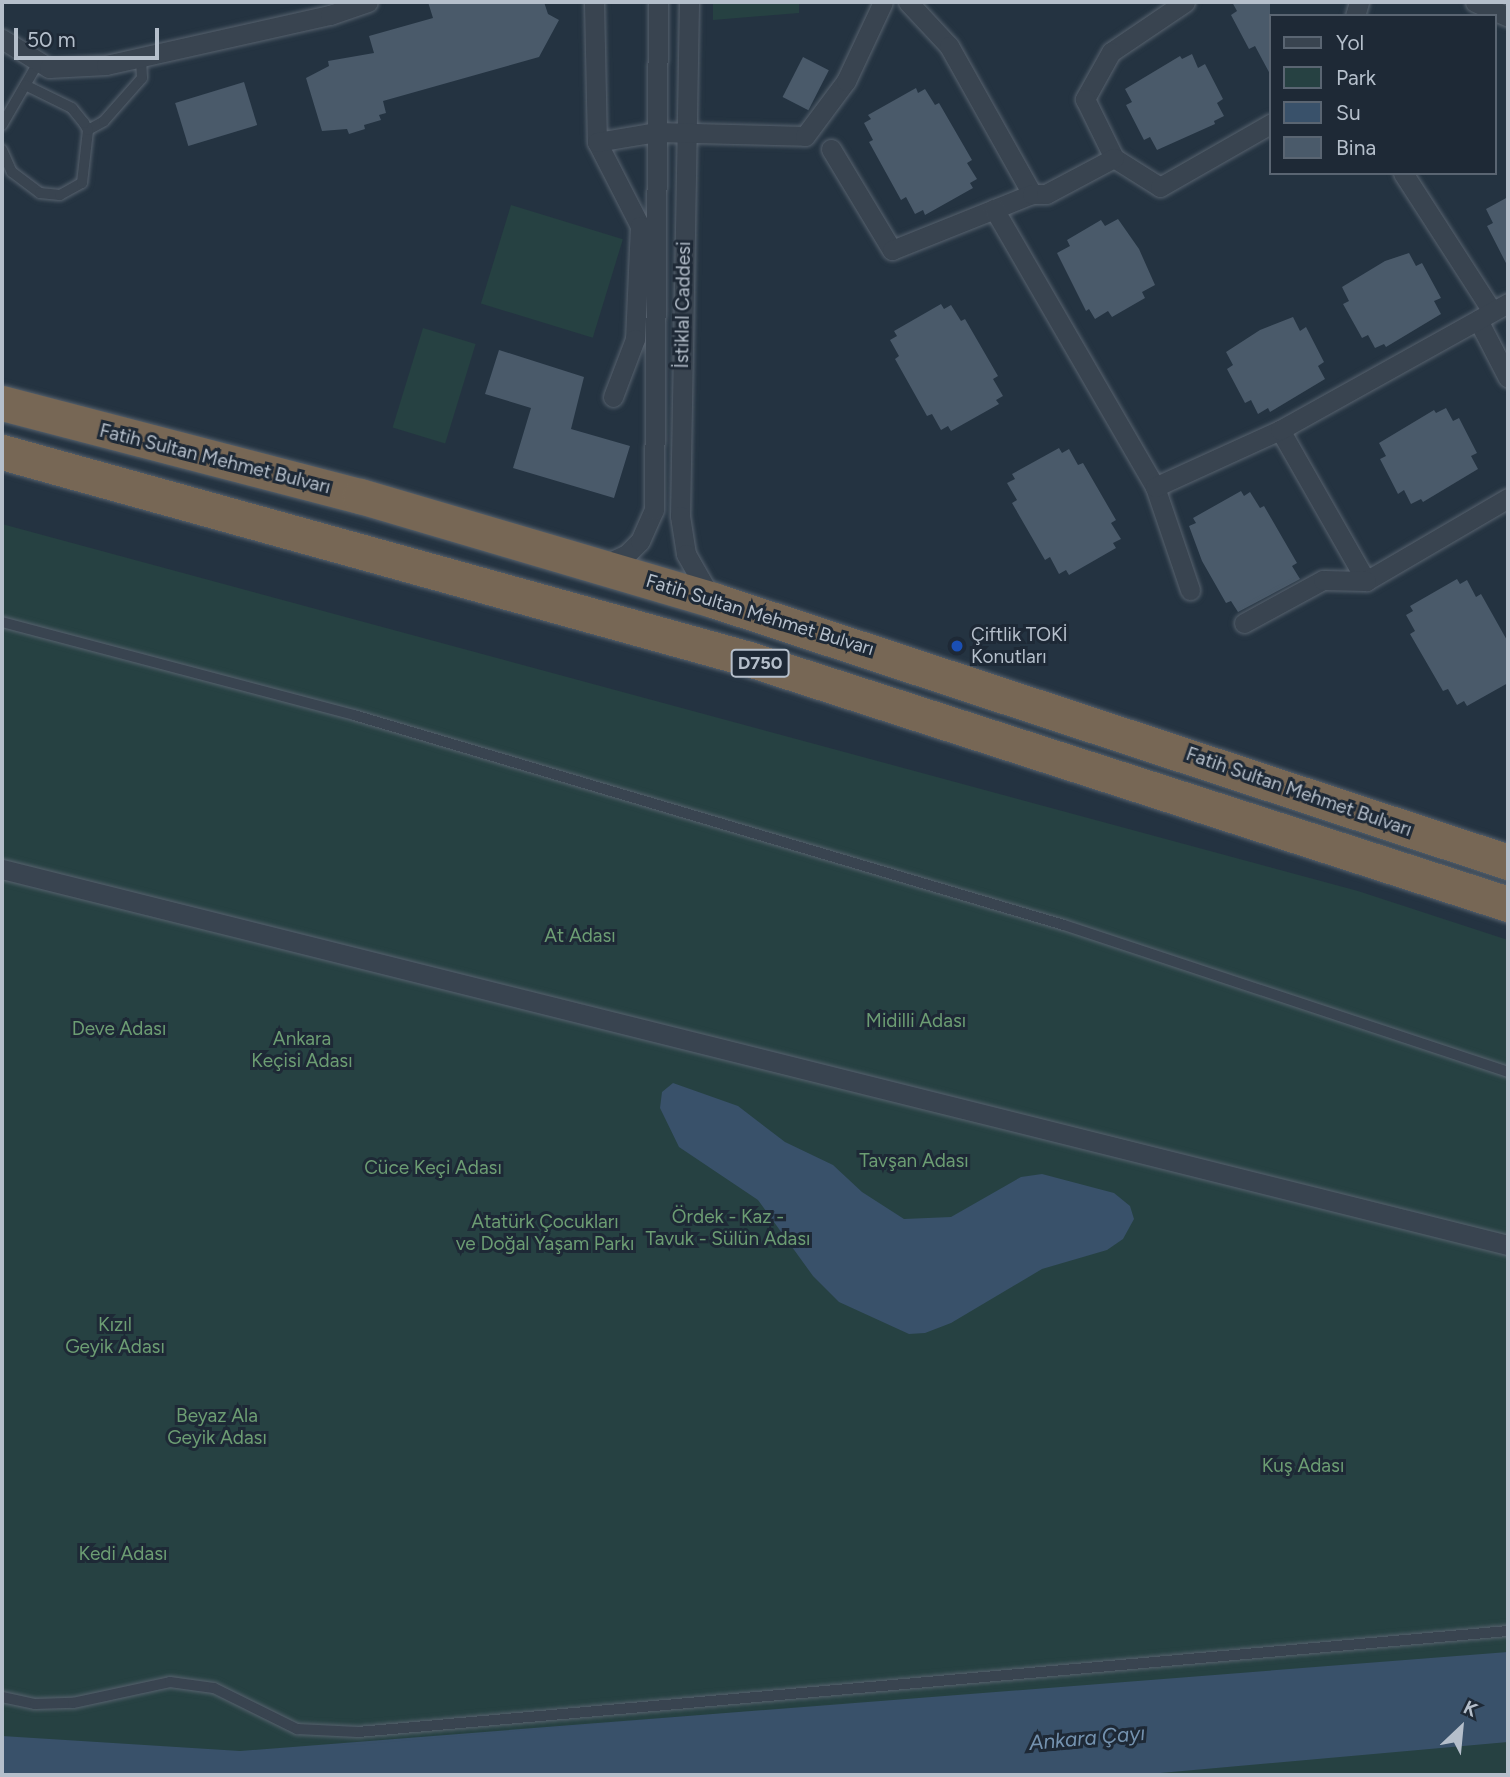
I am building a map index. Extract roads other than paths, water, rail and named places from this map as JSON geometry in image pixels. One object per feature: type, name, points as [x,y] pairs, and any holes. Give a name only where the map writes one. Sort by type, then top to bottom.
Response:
[{"type":"highway","name":"Fatih Sultan Mehmet Bulvarı","points":[[2,403],[360,496],[713,600],[1508,862]]},
{"type":"highway","name":"D750","points":[[2,452],[749,659],[1508,904]]},
{"type":"street","points":[[2,39],[38,63],[61,69],[141,60],[328,8],[368,2]]},
{"type":"street","points":[[594,2],[597,142],[640,226],[635,339],[613,397]]},
{"type":"street","name":"İstiklal Caddesi","points":[[601,566],[627,554],[640,541],[654,510],[658,2]]},
{"type":"street","name":"İstiklal Caddesi","points":[[689,2],[681,539],[699,584],[713,600]]},
{"type":"street","points":[[597,142],[657,132],[806,136],[846,81],[883,2]]},
{"type":"street","points":[[908,2],[949,46],[1032,194]]},
{"type":"street","points":[[1185,2],[1111,52],[1085,99],[1114,158],[1160,187],[1268,125]]},
{"type":"street","points":[[1475,2],[1508,17]]},
{"type":"street","points":[[831,149],[892,250],[1032,194],[1046,194],[1114,158]]},
{"type":"street","points":[[1404,175],[1493,311],[1508,378]]},
{"type":"street","points":[[994,209],[1155,487],[1190,590]]},
{"type":"street","points":[[1155,487],[1280,430],[1493,311]]},
{"type":"street","points":[[1280,430],[1366,581]]},
{"type":"street","points":[[1244,623],[1323,580],[1366,581],[1508,498]]},
{"type":"street","points":[[2,869],[1508,1245]]},
{"type":"lane","points":[[88,130],[104,121],[142,78],[141,60]]},
{"type":"lane","points":[[2,125],[38,63]]},
{"type":"lane","points":[[2,150],[21,181],[40,193],[60,195],[82,183],[88,130],[72,108],[25,85]]},
{"type":"lane","points":[[2,622],[354,715],[1064,925],[1508,1072]]},
{"type":"lane","points":[[2,1697],[35,1704],[73,1703],[170,1682],[214,1688],[297,1729],[358,1732],[1508,1631]]},
{"type":"water","points":[[673,1083],[738,1106],[785,1142],[833,1165],[862,1192],[904,1219],[951,1217],[1021,1177],[1042,1174],[1114,1193],[1130,1206],[1134,1219],[1123,1239],[1107,1250],[1042,1269],[951,1323],[925,1333],[909,1334],[839,1302],[813,1276],[758,1200],[679,1147],[660,1108],[662,1092]]},
{"type":"water","name":"Ankara Çayı","points":[[1508,1652],[1508,1742],[1138,1775],[2,1775],[2,1736],[240,1751]]},
{"type":"place","name":"Çiftlik TOKİ Konutları","points":[[957,646]]},
{"type":"park label","name":"At Adası","points":[[580,936]]},
{"type":"park label","name":"Midilli Adası","points":[[916,1021]]},
{"type":"park label","name":"Deve Adası","points":[[119,1029]]},
{"type":"park label","name":"Ankara Keçisi Adası","points":[[302,1050]]},
{"type":"park label","name":"Tavşan Adası","points":[[914,1161]]},
{"type":"park label","name":"Cüce Keçi Adası","points":[[433,1168]]},
{"type":"park label","name":"Ördek - Kaz - Tavuk - Sülün Adası","points":[[728,1228]]},
{"type":"park label","name":"Atatürk Çocukları ve Doğal Yaşam Parkı","points":[[545,1233]]},
{"type":"park label","name":"Kızıl Geyik Adası","points":[[115,1336]]},
{"type":"park label","name":"Beyaz Ala Geyik Adası","points":[[217,1427]]},
{"type":"park label","name":"Kuş Adası","points":[[1303,1466]]},
{"type":"park label","name":"Kedi Adası","points":[[123,1554]]}]
